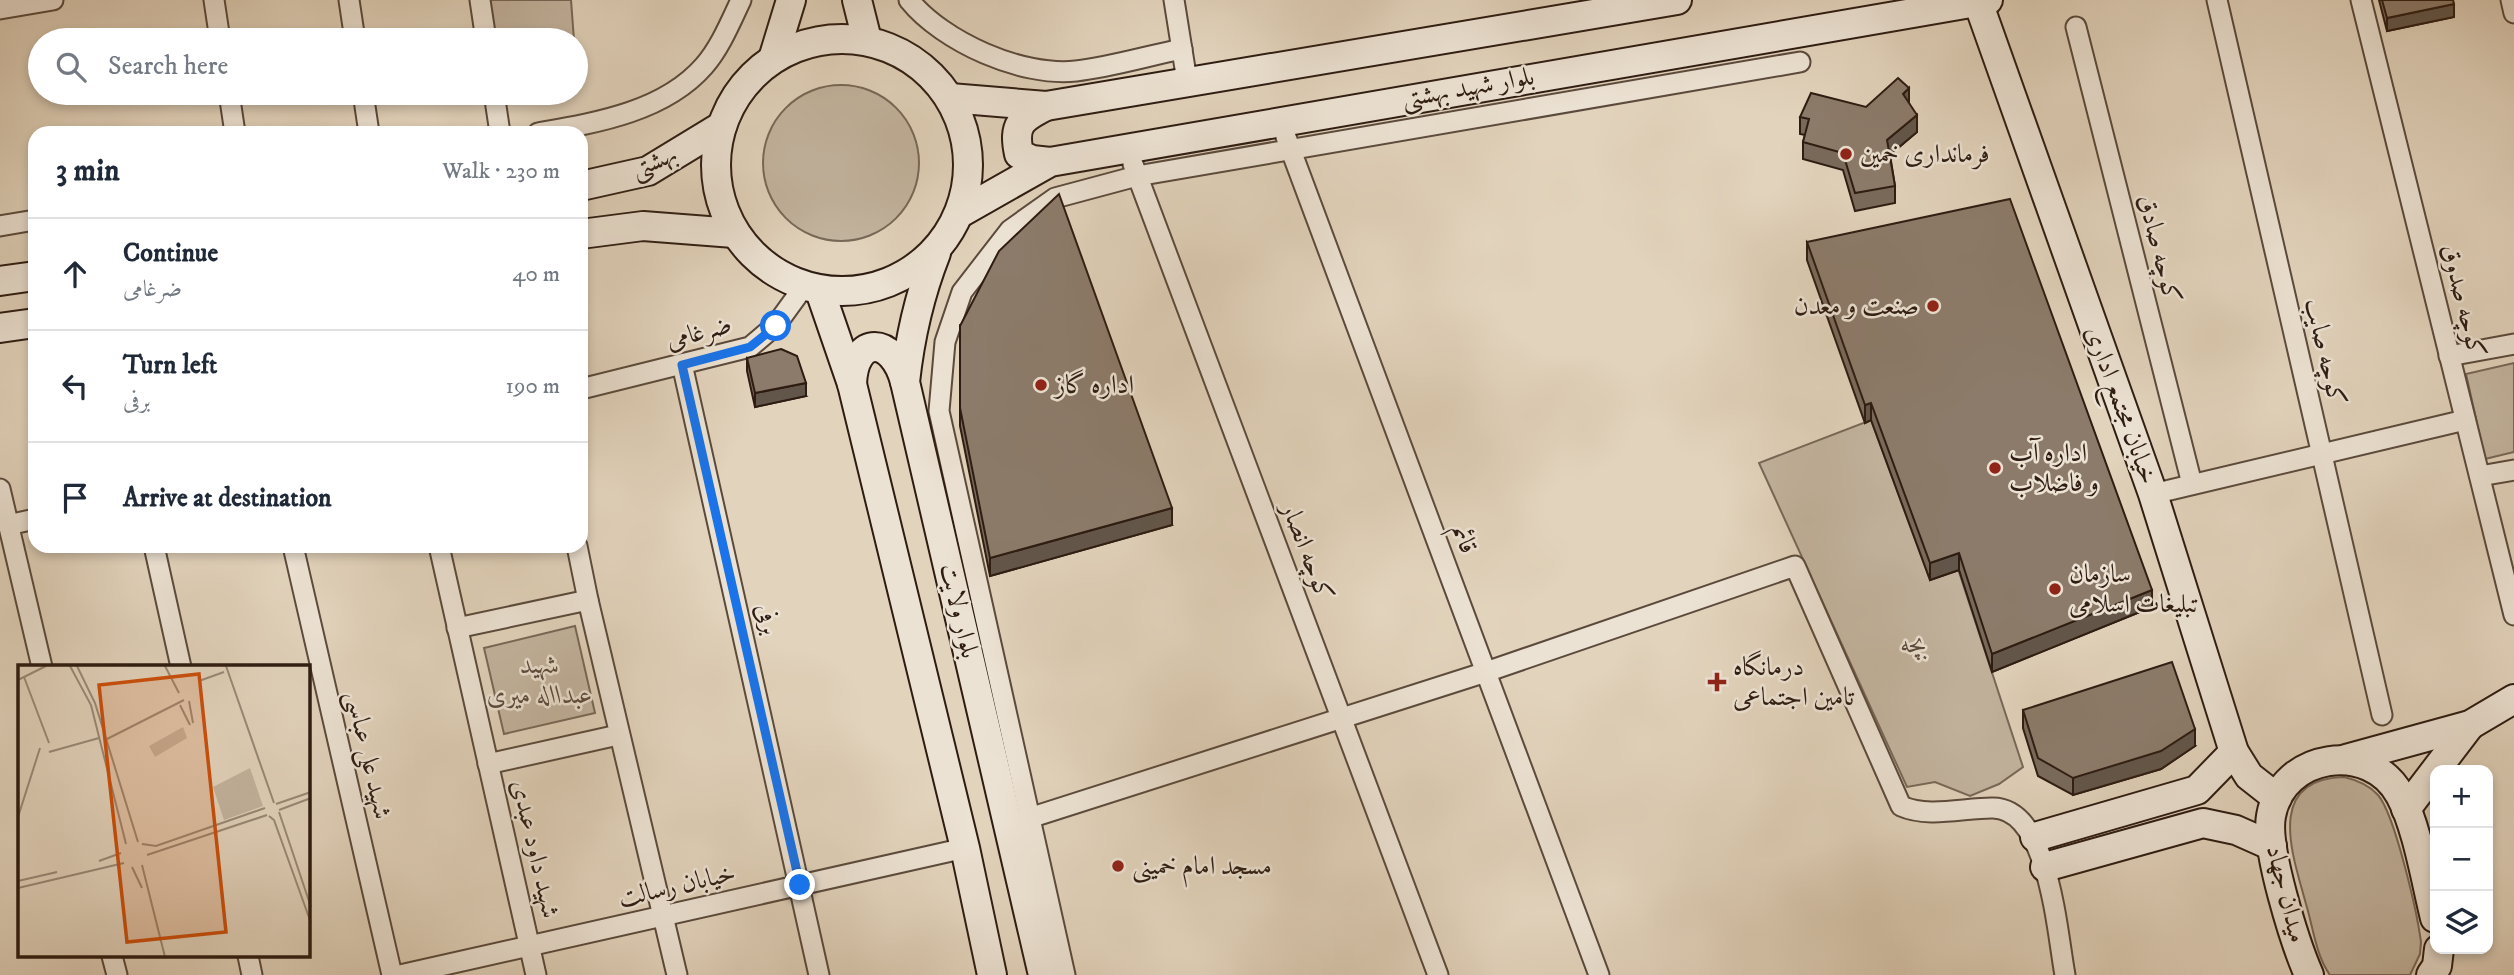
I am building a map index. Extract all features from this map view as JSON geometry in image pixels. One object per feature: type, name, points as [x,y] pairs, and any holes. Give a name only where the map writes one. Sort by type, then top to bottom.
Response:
[{"type":"main road","points":[[772,59],[791,0]]},
{"type":"main road","points":[[857,0],[867,40]]},
{"type":"main road","name":"بلوار شهید بهشتی","points":[[950,98],[1045,106],[1677,0]]},
{"type":"main road","name":"بلوار شهید بهشتی","points":[[960,213],[1050,162],[1129,148],[1285,134],[1983,1]]},
{"type":"main road","name":"خیابان مجتمع اداری","points":[[1983,1],[2153,494],[2234,752],[2249,776],[2277,798]]},
{"type":"main road","points":[[818,40],[867,40],[899,52],[918,65],[950,98],[964,130],[969,158],[967,186],[960,213],[938,249],[904,277],[863,291],[812,288],[779,276],[754,257],[734,233],[723,208],[716,181],[716,153],[722,126],[733,100],[751,77],[772,59],[794,47],[818,40]]},
{"type":"main road","points":[[1045,106],[1024,117],[1015,135],[1019,154],[1032,160],[1050,162]]},
{"type":"main road","name":"بهشتی","points":[[588,184],[648,171],[722,126]]},
{"type":"main road","points":[[588,233],[643,226],[734,233]]},
{"type":"main road","name":"بلوار ولایت","points":[[938,249],[920,294],[911,331],[905,382],[1019,822],[1044,975]]},
{"type":"main road","points":[[0,281],[28,277]]},
{"type":"main road","name":"بلوار ولایت","points":[[812,288],[852,384],[965,848],[992,975]]},
{"type":"main road","points":[[0,328],[28,324]]},
{"type":"main road","points":[[852,384],[852,365],[861,352],[876,347],[891,352],[900,364],[905,382]]},
{"type":"main road","points":[[2277,798],[2298,772],[2313,764],[2346,759],[2470,725],[2514,699]]},
{"type":"main road","points":[[2406,809],[2470,725]]},
{"type":"main road","points":[[2035,837],[2197,790],[2234,752]]},
{"type":"main road","points":[[2346,759],[2378,770],[2390,781],[2406,809],[2430,899]]},
{"type":"main road","name":"میدان جهاد","points":[[2277,798],[2272,814],[2272,846],[2309,975]]},
{"type":"main road","points":[[2045,867],[2203,823],[2236,830],[2272,846]]},
{"type":"main road","points":[[2431,975],[2437,966],[2439,954]]},
{"type":"main road","points":[[2442,954],[2448,975]]},
{"type":"street","points":[[0,9],[53,0]]},
{"type":"street","points":[[214,0],[218,28]]},
{"type":"street","points":[[349,0],[353,28]]},
{"type":"street","points":[[480,0],[484,28]]},
{"type":"street","points":[[577,126],[599,122],[664,97],[704,66],[741,0]]},
{"type":"street","points":[[909,0],[957,40],[1013,65],[1074,71],[1182,49]]},
{"type":"street","points":[[1174,0],[1187,81]]},
{"type":"street","name":"کوچه صایب","points":[[2217,0],[2382,715]]},
{"type":"street","name":"کوچه صدوق","points":[[2361,0],[2514,615]]},
{"type":"street","points":[[2511,0],[2514,13]]},
{"type":"street","name":"کوچه صادق","points":[[2076,27],[2192,484]]},
{"type":"street","points":[[1066,975],[1019,822],[939,411],[945,342],[962,292],[1010,230],[1055,198],[1285,134],[1800,62]]},
{"type":"street","points":[[231,105],[234,126]]},
{"type":"street","points":[[365,105],[368,126]]},
{"type":"street","points":[[496,105],[499,126]]},
{"type":"street","name":"قائم","points":[[1285,134],[1599,975]]},
{"type":"street","name":"کوچه انصار","points":[[1129,148],[1136,176],[1438,975]]},
{"type":"street","points":[[0,226],[28,221]]},
{"type":"street","name":"ضرغامی","points":[[588,387],[750,347],[776,326],[812,288]]},
{"type":"street","points":[[2449,356],[2514,344]]},
{"type":"street","name":"برفی","points":[[682,365],[819,975]]},
{"type":"street","points":[[2153,494],[2465,420]]},
{"type":"street","points":[[2480,476],[2514,470]]},
{"type":"street","points":[[0,489],[42,665]]},
{"type":"street","points":[[8,525],[28,521]]},
{"type":"street","points":[[156,553],[181,665]]},
{"type":"street","name":"شهید علی عباسی","points":[[295,553],[392,975]]},
{"type":"street","name":"شهید داود عبدی","points":[[441,553],[536,975]]},
{"type":"street","points":[[578,553],[618,735],[677,975]]},
{"type":"street","points":[[1019,822],[1486,672],[1795,566],[1901,806],[1914,812],[1996,807],[2014,813],[2035,837],[2045,867],[2065,975]]},
{"type":"street","points":[[457,628],[588,600]]},
{"type":"street","points":[[488,764],[618,735]]},
{"type":"street","name":"خیابان رسالت","points":[[400,975],[965,848]]},
{"type":"street","points":[[113,958],[117,975]]},
{"type":"green space","points":[[488,0],[571,0],[573,28],[491,28]]},
{"type":"green space","points":[[841,85],[871,91],[896,108],[913,133],[919,163],[913,193],[896,218],[871,235],[841,241],[811,235],[786,218],[769,193],[763,163],[769,133],[786,108],[811,91]]},
{"type":"green space","points":[[2514,363],[2514,452],[2485,459],[2466,374]]},
{"type":"green space","name":"بچه","points":[[1871,420],[1930,580],[1958,569],[2023,767],[1999,784],[1970,796],[1935,782],[1907,787],[1759,463]]},
{"type":"green space","name":"شهید عبدااله میری","points":[[575,626],[595,713],[504,734],[484,648]]},
{"type":"green space","points":[[2344,777],[2362,783],[2378,795],[2385,806],[2398,842],[2421,942],[2420,954],[2410,975],[2330,975],[2318,950],[2295,864],[2290,823],[2293,805],[2302,791],[2319,781]]},
{"type":"building","points":[[2382,0],[2453,0],[2454,4],[2387,18]]},
{"type":"building","name":"فرمانداری خمین","points":[[1898,78],[1909,88],[1903,94],[1917,115],[1887,140],[1895,186],[1855,193],[1843,153],[1803,142],[1809,119],[1800,117],[1811,93],[1866,107]]},
{"type":"building","name":"اداره گاز","points":[[1059,194],[1172,508],[990,558],[960,408],[960,326],[999,251]]},
{"type":"building","points":[[2010,199],[2152,590],[1992,654],[1959,553],[1930,563],[1871,403],[1865,405],[1807,242]]},
{"type":"building","points":[[781,349],[797,356],[806,383],[755,393],[747,358]]},
{"type":"building","name":"سازمان تبلیغات اسلامی","points":[[2172,662],[2195,729],[2161,751],[2073,778],[2038,758],[2023,710]]},
{"type":"place","name":"فرمانداری خمین","points":[[1846,154]]},
{"type":"place","name":"صنعت و معدن","points":[[1933,306]]},
{"type":"place","name":"اداره گاز","points":[[1041,385]]},
{"type":"place","name":"اداره آب و فاضلاب","points":[[1995,468]]},
{"type":"place","name":"سازمان تبلیغات اسلامی","points":[[2055,589]]},
{"type":"place","name":"درمانگاه تامین اجتماعی","points":[[1717,682]]},
{"type":"place","name":"مسجد امام خمینی","points":[[1118,866]]},
{"type":"route","points":[[776,326],[750,347],[682,365],[800,885]]}]
